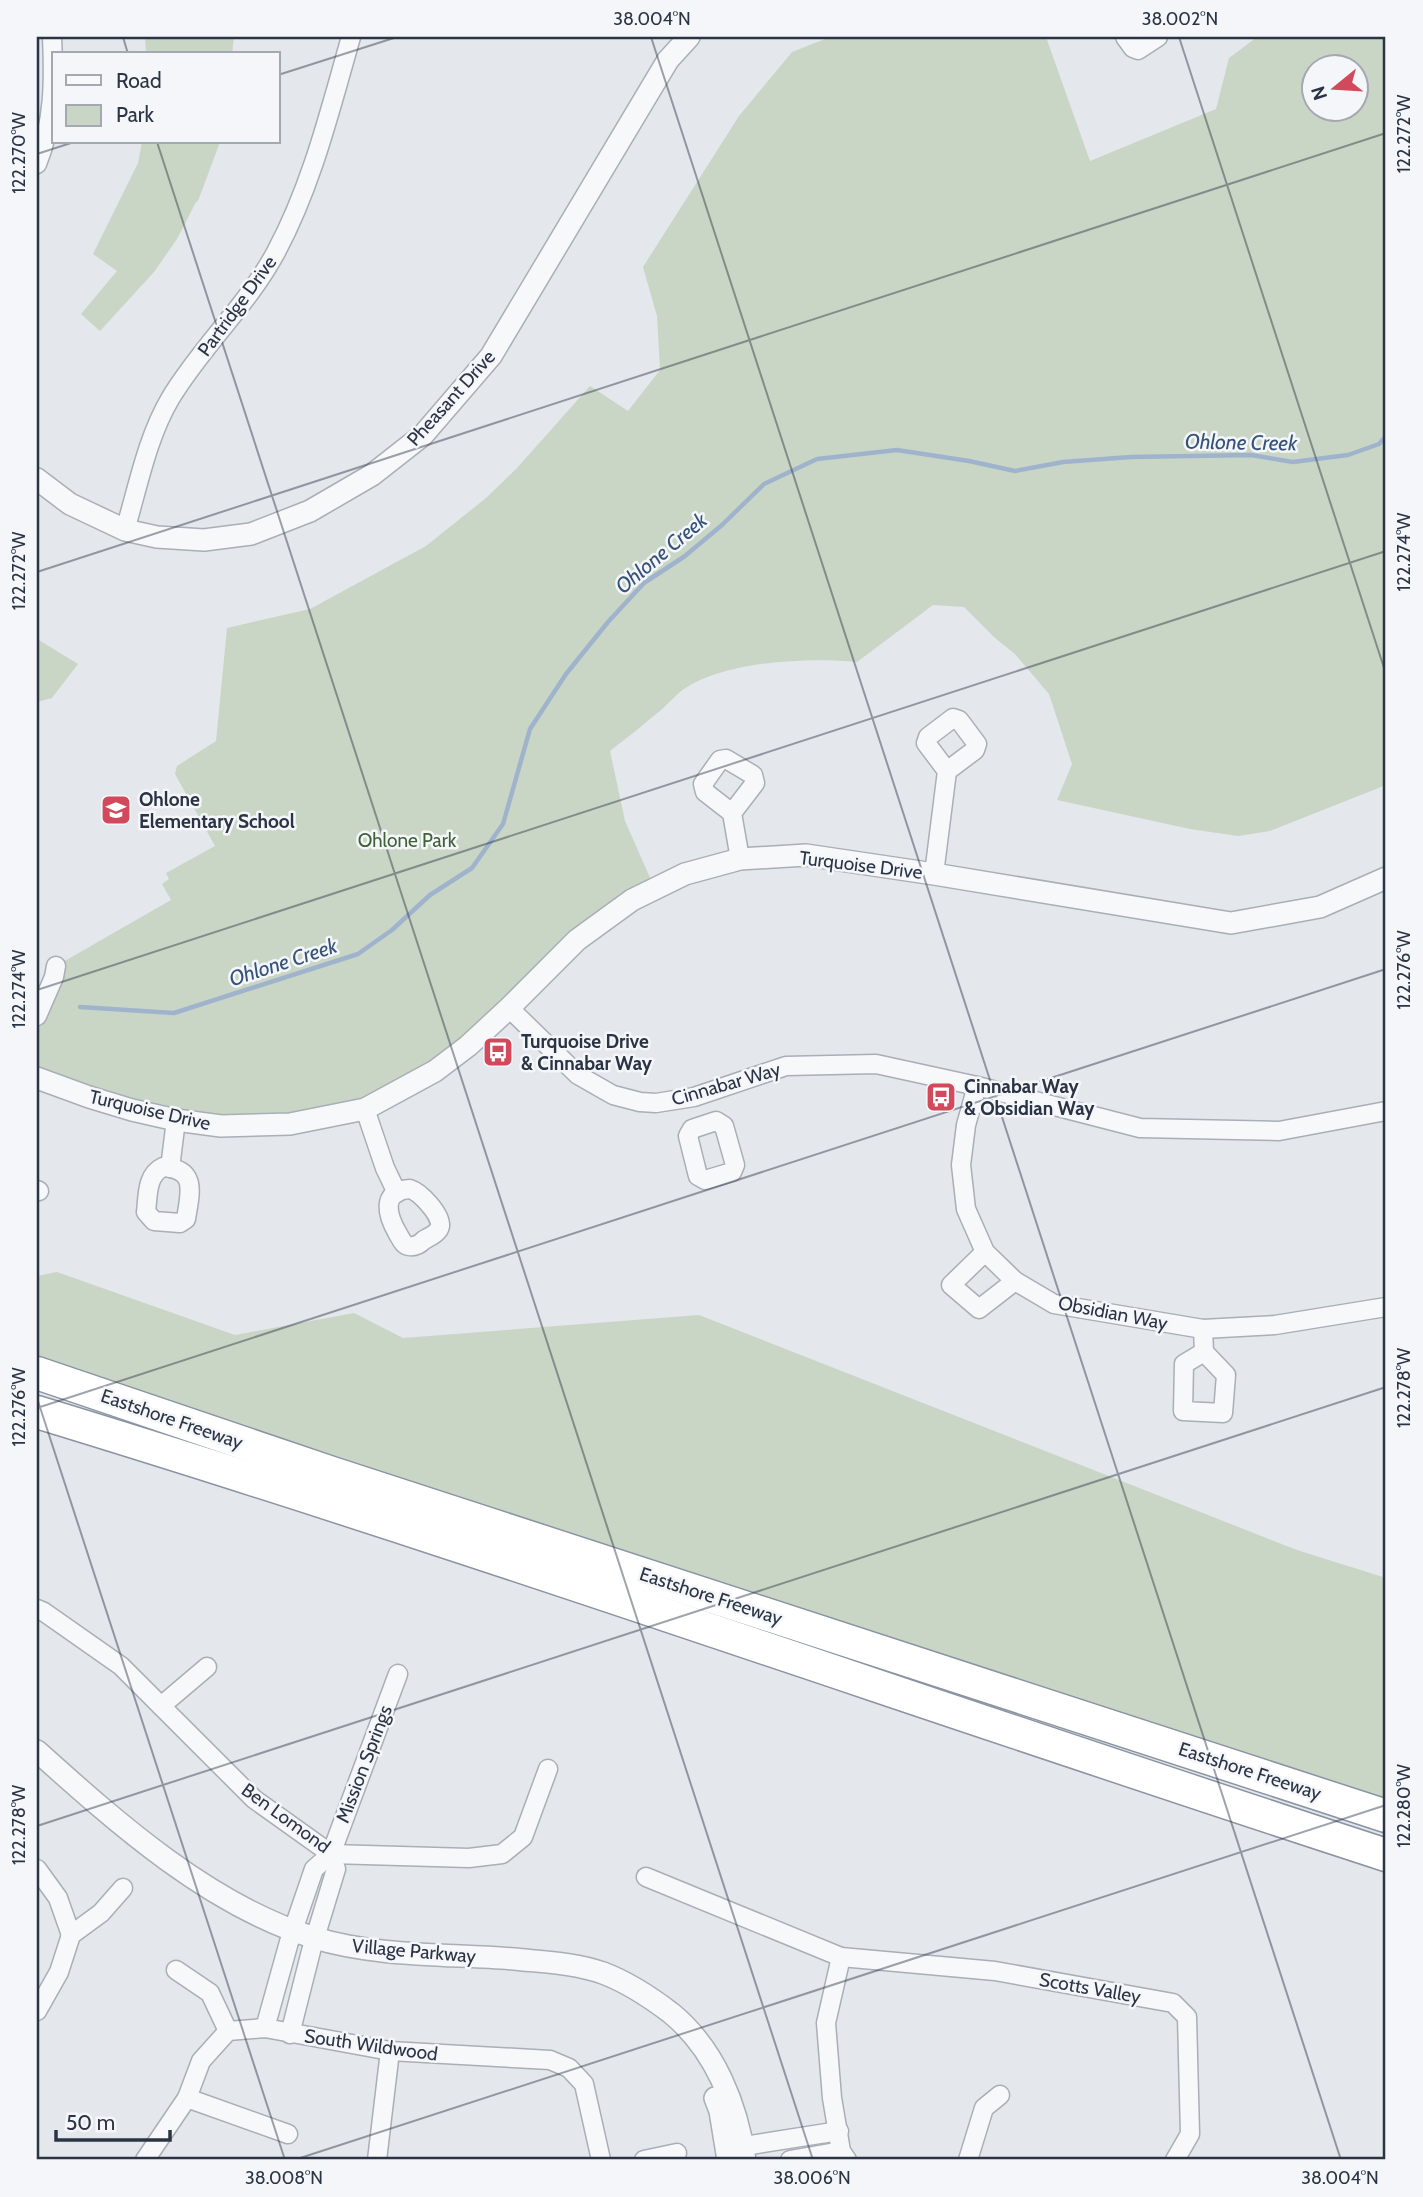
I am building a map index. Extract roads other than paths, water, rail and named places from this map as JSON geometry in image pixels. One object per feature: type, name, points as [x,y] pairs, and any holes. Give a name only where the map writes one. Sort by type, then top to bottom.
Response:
[{"type":"highway","name":"Eastshore Freeway","points":[[37,1373],[345,1478],[1386,1816]]},
{"type":"highway","name":"Eastshore Freeway","points":[[37,1412],[255,1479],[1386,1855]]},
{"type":"street","points":[[37,164],[52,109],[52,37]]},
{"type":"street","name":"Partridge Drive","points":[[125,530],[162,414],[187,374],[247,298],[274,256],[295,214],[312,171],[351,37]]},
{"type":"street","name":"Pheasant Drive","points":[[37,480],[70,504],[125,530],[189,540],[251,534],[310,511],[372,475],[423,435],[491,356],[668,60],[689,37]]},
{"type":"street","points":[[1125,37],[1133,48],[1138,50],[1158,37]]},
{"type":"street","points":[[933,874],[947,771]]},
{"type":"street","points":[[732,813],[740,859]]},
{"type":"street","name":"Turquoise Drive","points":[[37,1078],[89,1097],[176,1120],[221,1126],[267,1126],[315,1121],[365,1109],[435,1071],[468,1046],[577,940],[632,900],[685,874],[740,859],[806,855],[1231,923],[1320,907],[1386,878]]},
{"type":"street","points":[[37,1016],[56,966]]},
{"type":"street","name":"Cinnabar Way","points":[[509,1008],[578,1075],[601,1089],[626,1099],[656,1103],[694,1097],[786,1066],[876,1064],[977,1086],[1140,1128],[1279,1131],[1386,1111]]},
{"type":"street","name":"Obsidian Way","points":[[977,1086],[966,1125],[961,1165],[966,1209],[985,1252],[1015,1282],[1055,1304],[1203,1329],[1275,1325],[1386,1307]]},
{"type":"street","points":[[694,1097],[702,1125]]},
{"type":"street","points":[[365,1109],[385,1168],[397,1193]]},
{"type":"street","points":[[170,1168],[176,1120]]},
{"type":"street","points":[[985,1252],[951,1284],[979,1310],[1015,1282]]},
{"type":"street","points":[[1203,1329],[1204,1352]]},
{"type":"street","name":"Ben Lomond","points":[[37,1609],[121,1665],[254,1799],[331,1854],[469,1858],[502,1854],[523,1837],[548,1769]]},
{"type":"street","points":[[161,1706],[207,1667]]},
{"type":"street","name":"Mission Springs","points":[[265,2028],[314,1869],[331,1854],[398,1674]]},
{"type":"street","name":"Village Parkway","points":[[37,1751],[147,1845],[205,1884],[292,1936]]},
{"type":"street","name":"Village Parkway","points":[[37,1769],[95,1822],[188,1889],[243,1923],[312,1944],[555,1962],[602,1973],[650,1997],[687,2026],[717,2068],[733,2107],[736,2154]]},
{"type":"street","name":"Mission Springs","points":[[290,2034],[312,1944],[336,1869],[331,1854]]},
{"type":"street","points":[[37,1869],[58,1898],[71,1935],[60,1972],[37,2011]]},
{"type":"street","name":"Scotts Valley","points":[[646,1877],[841,1957],[995,1971],[1174,2003],[1187,2017],[1189,2134],[1175,2160]]},
{"type":"street","points":[[71,1935],[101,1913],[123,1888]]},
{"type":"street","points":[[790,2160],[844,2155],[832,2098],[826,2023],[841,1957]]},
{"type":"street","points":[[145,2160],[187,2098],[201,2061],[228,2031],[209,1993],[176,1970]]},
{"type":"street","name":"South Wildwood","points":[[228,2031],[265,2028],[390,2051],[550,2060],[569,2068],[583,2084],[601,2160]]},
{"type":"street","points":[[376,2160],[390,2051]]},
{"type":"street","points":[[968,2160],[984,2108],[1000,2095]]},
{"type":"street","points":[[187,2098],[288,2134]]},
{"type":"street","points":[[736,2154],[839,2131]]},
{"type":"street","points":[[644,2160],[677,2153]]},
{"type":"waterway","name":"Ohlone Creek","points":[[80,1007],[174,1013],[358,954],[392,930],[430,895],[472,868],[503,824],[530,729],[566,674],[608,622],[644,583],[685,556],[764,484],[817,459],[897,450],[1015,471],[1063,462],[1131,457],[1251,455],[1293,462],[1348,455],[1379,444],[1386,436]]},
{"type":"place","name":"Ohlone Elementary School","points":[[116,810]]},
{"type":"place","name":"Turquoise Drive & Cinnabar Way","points":[[498,1052]]},
{"type":"place","name":"Cinnabar Way & Obsidian Way","points":[[941,1097]]},
{"type":"park label","name":"Ohlone Park","points":[[407,840]]}]
